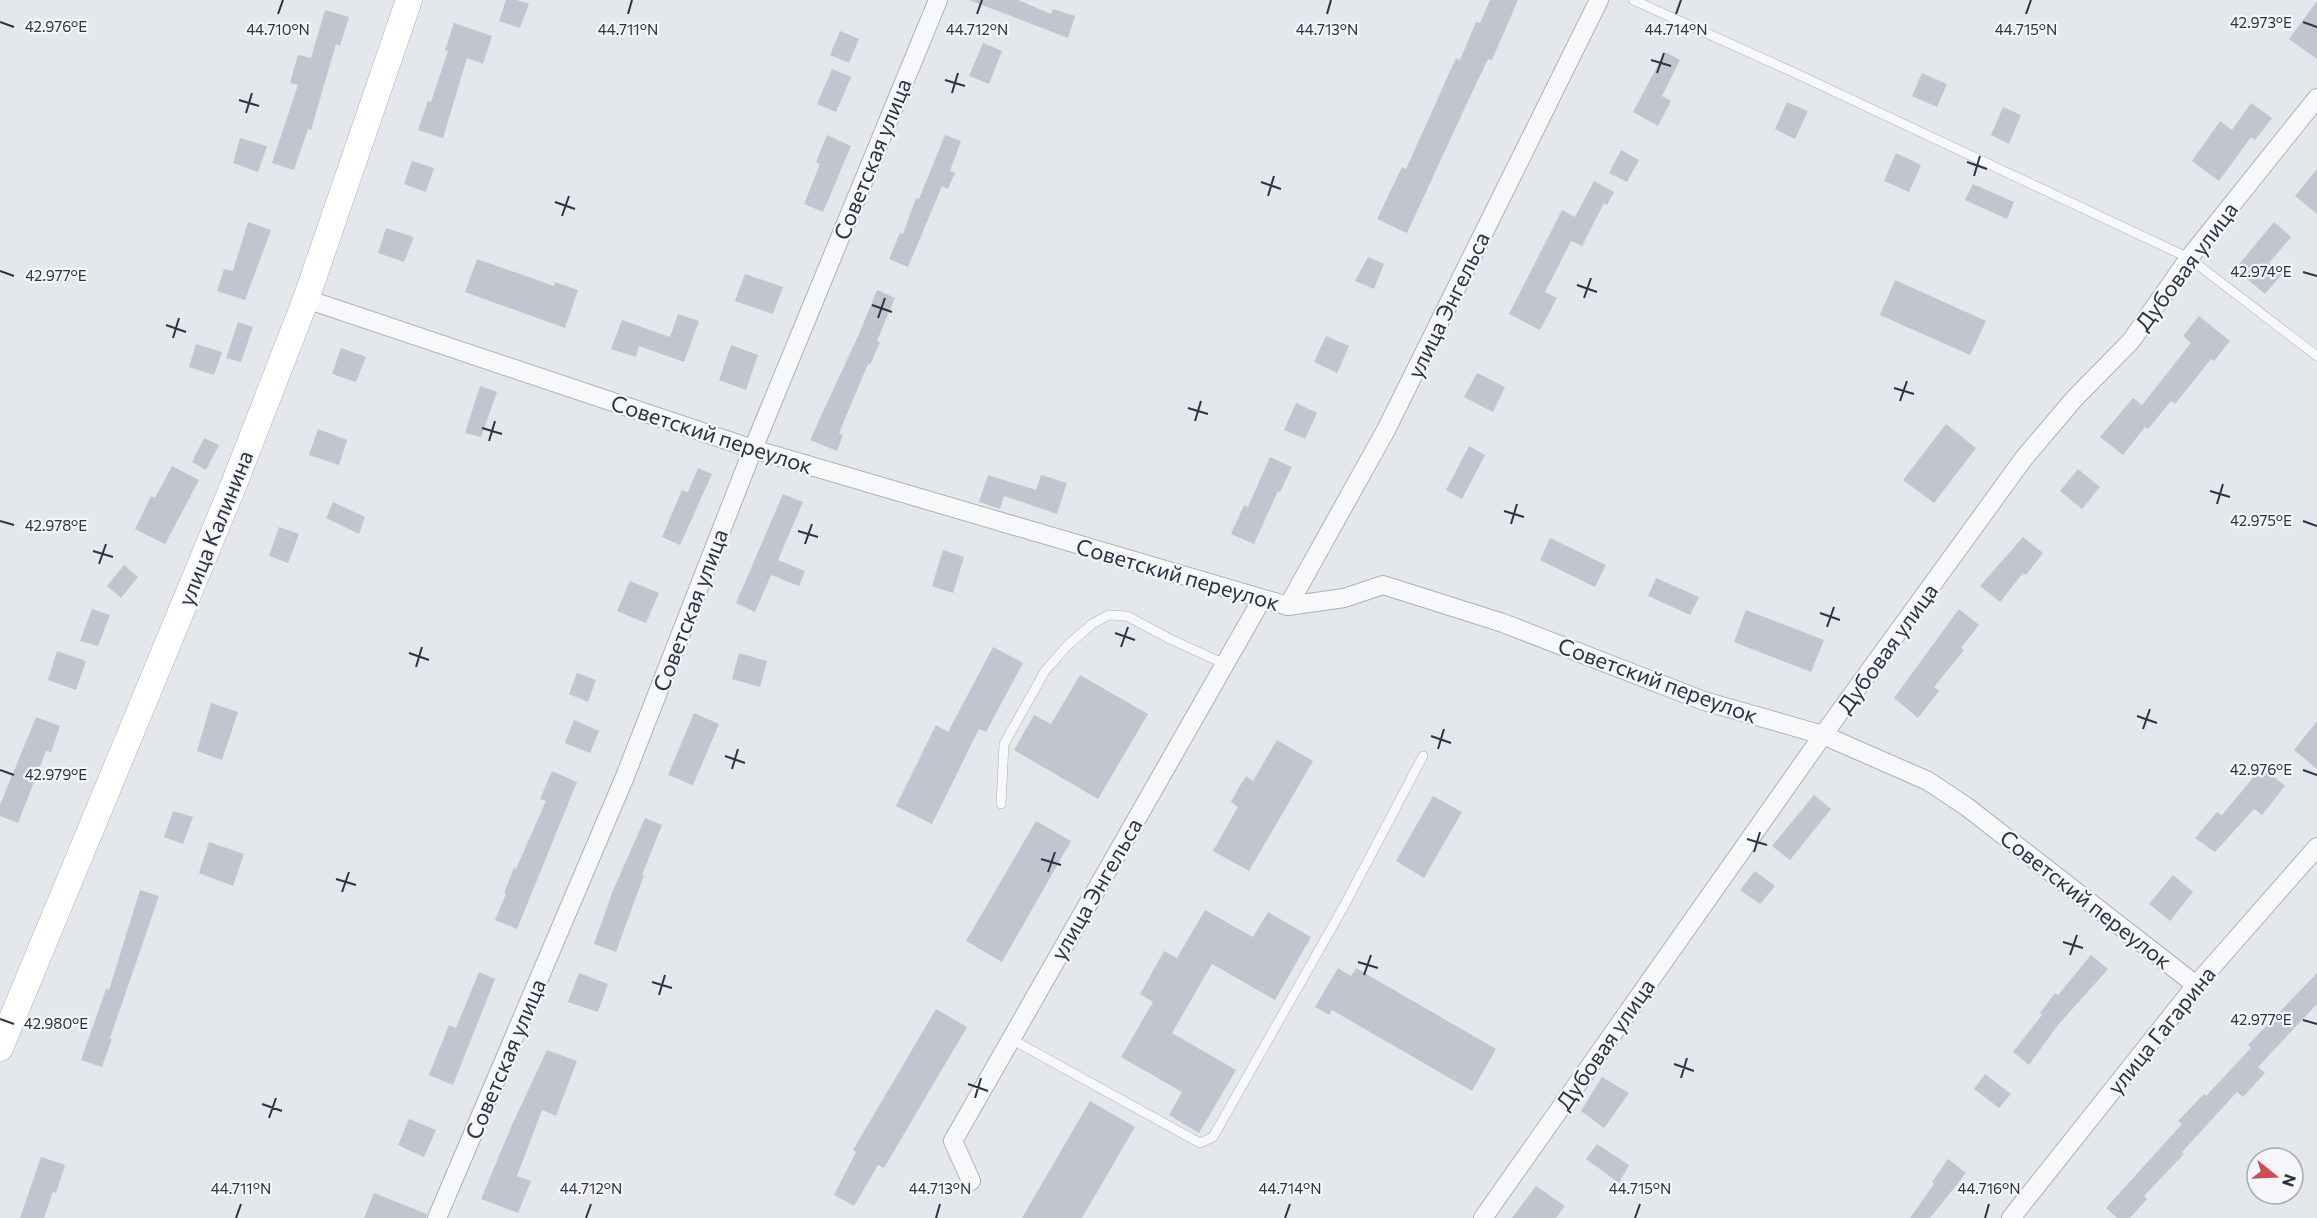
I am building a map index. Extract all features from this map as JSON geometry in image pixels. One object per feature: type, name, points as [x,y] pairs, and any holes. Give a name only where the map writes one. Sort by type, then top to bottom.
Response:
[{"type":"street","name":"улица Калинина","points":[[0,1048],[234,484],[306,299],[409,0]]},
{"type":"street","name":"Советская улица","points":[[437,1218],[624,779],[753,449],[938,0]]},
{"type":"street","name":"улица Энгельса","points":[[1288,606],[1386,430],[1599,0]]},
{"type":"street","name":"Дубовая улица","points":[[1483,1218],[1823,735],[2024,458],[2076,398],[2131,341],[2189,258],[2317,98]]},
{"type":"street","name":"Советский переулок","points":[[306,299],[753,449],[1262,599],[1288,606],[1344,598],[1383,585],[1503,623],[1704,701],[1823,735],[1928,781],[1967,807],[2196,985]]},
{"type":"street","name":"улица Энгельса","points":[[971,1181],[953,1141],[1262,599]]},
{"type":"street","name":"улица Гагарина","points":[[2011,1218],[2196,985],[2317,847]]},
{"type":"lane","points":[[1633,0],[1813,81],[2189,258],[2317,356]]},
{"type":"lane","points":[[1000,804],[1004,744],[1045,671],[1068,645],[1092,624],[1109,615],[1126,616],[1225,664]]},
{"type":"lane","points":[[1011,1039],[1200,1143],[1213,1137],[1344,906],[1423,756]]},
{"type":"building","points":[[506,0],[517,0],[529,4],[520,28],[499,21]]},
{"type":"building","points":[[969,0],[1018,0],[1051,14],[1053,9],[1075,16],[1068,38]]},
{"type":"building","points":[[1490,0],[1518,0],[1492,60],[1488,59],[1407,233],[1377,219],[1402,167],[1406,169],[1456,58],[1460,60],[1476,22],[1480,23]]},
{"type":"building","points":[[2317,1],[2317,59],[2289,39]]},
{"type":"building","points":[[325,10],[349,17],[340,46],[336,44],[311,130],[308,129],[294,170],[272,163],[298,85],[290,83],[298,55],[311,58]]},
{"type":"building","points":[[454,23],[492,36],[483,64],[467,58],[443,138],[418,130],[428,101],[431,102],[448,51],[445,50]]},
{"type":"building","points":[[840,31],[859,39],[849,63],[830,55]]},
{"type":"building","points":[[983,43],[1002,51],[989,84],[969,76]]},
{"type":"building","points":[[1665,52],[1680,60],[1662,96],[1671,101],[1658,126],[1633,112]]},
{"type":"building","points":[[832,69],[851,77],[836,112],[817,104]]},
{"type":"building","points":[[1922,73],[1947,84],[1937,107],[1912,96]]},
{"type":"building","points":[[1787,102],[1808,111],[1795,139],[1775,129]]},
{"type":"building","points":[[2251,103],[2272,118],[2255,140],[2251,137],[2219,181],[2192,161],[2220,121],[2232,130]]},
{"type":"building","points":[[2003,107],[2021,115],[2009,144],[1991,135]]},
{"type":"building","points":[[827,135],[851,146],[823,212],[804,204],[820,164],[816,162]]},
{"type":"building","points":[[945,135],[961,141],[950,171],[955,173],[948,189],[942,186],[908,267],[889,259],[900,233],[903,234],[916,198],[919,199]]},
{"type":"building","points":[[240,138],[267,146],[258,172],[233,163]]},
{"type":"building","points":[[1621,150],[1639,160],[1627,182],[1609,173]]},
{"type":"building","points":[[1896,153],[1921,165],[1909,192],[1884,181]]},
{"type":"building","points":[[412,161],[434,168],[426,192],[404,184]]},
{"type":"building","points":[[2317,169],[2317,214],[2295,196]]},
{"type":"building","points":[[1594,181],[1614,192],[1607,205],[1604,203],[1582,246],[1571,241],[1545,292],[1557,298],[1540,330],[1509,314],[1562,210],[1575,217]]},
{"type":"building","points":[[1973,184],[2014,202],[2007,219],[1965,200]]},
{"type":"building","points":[[248,222],[271,230],[245,300],[217,291],[224,269],[233,271]]},
{"type":"building","points":[[2274,222],[2291,237],[2269,263],[2282,274],[2265,294],[2235,269]]},
{"type":"building","points":[[386,228],[414,237],[404,262],[378,253]]},
{"type":"building","points":[[1368,257],[1384,264],[1374,289],[1355,281]]},
{"type":"building","points":[[477,259],[554,286],[555,282],[578,290],[565,328],[465,292]]},
{"type":"building","points":[[745,274],[783,287],[773,314],[735,301]]},
{"type":"building","points":[[1895,280],[1986,321],[1970,355],[1880,315]]},
{"type":"building","points":[[877,290],[895,298],[877,341],[880,342],[870,365],[868,364],[839,433],[843,435],[837,451],[810,440]]},
{"type":"building","points":[[678,314],[699,321],[684,362],[639,346],[636,357],[611,349],[622,320],[670,337]]},
{"type":"building","points":[[2199,316],[2230,341],[2214,361],[2211,359],[2175,404],[2171,401],[2148,429],[2145,427],[2123,455],[2100,437],[2133,398],[2142,405],[2191,343],[2183,336]]},
{"type":"building","points":[[238,322],[253,327],[241,362],[226,358]]},
{"type":"building","points":[[1326,336],[1349,346],[1337,373],[1314,362]]},
{"type":"building","points":[[196,344],[222,352],[214,375],[189,367]]},
{"type":"building","points":[[731,345],[758,355],[746,390],[719,380]]},
{"type":"building","points":[[341,348],[366,357],[356,382],[332,374]]},
{"type":"building","points":[[1477,373],[1505,387],[1493,412],[1464,397]]},
{"type":"building","points":[[480,386],[497,392],[481,437],[465,433]]},
{"type":"building","points":[[1296,403],[1317,413],[1305,439],[1284,430]]},
{"type":"building","points":[[1946,424],[1976,448],[1934,503],[1903,480]]},
{"type":"building","points":[[318,429],[347,440],[339,465],[309,455]]},
{"type":"building","points":[[204,438],[219,445],[206,470],[192,462]]},
{"type":"building","points":[[1469,446],[1485,455],[1462,499],[1446,490]]},
{"type":"building","points":[[1270,457],[1292,467],[1280,492],[1278,491],[1254,544],[1231,534],[1244,505],[1248,507]]},
{"type":"building","points":[[172,466],[199,480],[165,544],[135,529],[151,496],[155,498]]},
{"type":"building","points":[[698,468],[712,474],[680,545],[662,537],[682,490],[688,492]]},
{"type":"building","points":[[2078,469],[2100,487],[2082,509],[2060,491]]},
{"type":"building","points":[[988,475],[1036,490],[1041,475],[1067,483],[1057,514],[1004,496],[1000,509],[979,502]]},
{"type":"building","points":[[783,494],[803,502],[778,560],[805,571],[799,586],[771,575],[755,612],[736,603]]},
{"type":"building","points":[[333,502],[365,517],[359,534],[326,518]]},
{"type":"building","points":[[279,527],[299,534],[288,563],[269,556]]},
{"type":"building","points":[[2023,537],[2043,553],[2026,575],[2023,573],[2000,602],[1980,586]]},
{"type":"building","points":[[1550,538],[1606,565],[1595,587],[1540,560]]},
{"type":"building","points":[[943,550],[964,557],[953,593],[932,586]]},
{"type":"building","points":[[124,565],[138,577],[121,598],[107,586]]},
{"type":"building","points":[[1656,578],[1699,597],[1690,615],[1648,596]]},
{"type":"building","points":[[630,581],[659,593],[646,623],[617,611]]},
{"type":"building","points":[[92,609],[110,615],[98,646],[80,641]]},
{"type":"building","points":[[1959,609],[1979,625],[1961,648],[1964,650],[1934,687],[1939,691],[1918,718],[1894,698]]},
{"type":"building","points":[[1746,610],[1824,640],[1811,672],[1734,642]]},
{"type":"building","points":[[993,647],[1023,663],[986,732],[979,729],[932,824],[896,806],[936,725],[948,732]]},
{"type":"building","points":[[57,651],[86,661],[76,690],[48,680]]},
{"type":"building","points":[[739,653],[767,661],[760,687],[732,679]]},
{"type":"building","points":[[577,673],[596,680],[588,702],[569,694]]},
{"type":"building","points":[[1080,675],[1148,714],[1098,799],[1014,750],[1034,715],[1051,724]]},
{"type":"building","points":[[211,703],[238,712],[222,760],[197,751]]},
{"type":"building","points":[[694,713],[719,724],[693,785],[668,775]]},
{"type":"building","points":[[36,717],[60,726],[51,752],[46,751],[18,823],[0,816],[0,805]]},
{"type":"building","points":[[574,720],[599,731],[590,753],[565,743]]},
{"type":"building","points":[[2317,721],[2317,769],[2294,750]]},
{"type":"building","points":[[1277,740],[1313,761],[1249,871],[1213,851],[1238,807],[1231,802],[1238,789],[1246,776],[1253,781]]},
{"type":"building","points":[[2262,767],[2285,786],[2262,815],[2254,809],[2215,852],[2195,838],[2217,812],[2222,815]]},
{"type":"building","points":[[552,771],[577,782],[517,929],[495,920],[514,868],[516,869],[546,801],[540,799]]},
{"type":"building","points":[[1814,795],[1831,809],[1790,860],[1772,846]]},
{"type":"building","points":[[1433,796],[1462,812],[1424,878],[1396,861]]},
{"type":"building","points":[[173,811],[193,817],[183,844],[164,837]]},
{"type":"building","points":[[645,818],[662,825],[616,952],[594,944],[612,893]]},
{"type":"building","points":[[1036,821],[1071,841],[1002,962],[966,941]]},
{"type":"building","points":[[209,842],[244,854],[233,886],[199,873]]},
{"type":"building","points":[[1755,871],[1775,886],[1760,904],[1740,890]]},
{"type":"building","points":[[2173,875],[2193,892],[2170,921],[2149,904]]},
{"type":"building","points":[[140,890],[159,896],[102,1067],[81,1060],[106,989],[109,990]]},
{"type":"building","points":[[1205,910],[1253,937],[1268,912],[1311,937],[1275,1000],[1212,964],[1172,1033],[1236,1070],[1199,1133],[1169,1115],[1182,1092],[1121,1057],[1153,1002],[1140,994],[1164,951],[1177,958]]},
{"type":"building","points":[[2091,955],[2108,969],[2058,1025],[2029,1065],[2013,1052],[2042,1015],[2040,1013],[2055,993],[2058,995]]},
{"type":"building","points":[[1338,968],[1351,976],[1356,968],[1496,1049],[1472,1091],[1332,1010],[1329,1015],[1315,1007]]},
{"type":"building","points":[[479,972],[495,979],[453,1085],[429,1075],[449,1025],[456,1028]]},
{"type":"building","points":[[579,973],[608,984],[598,1012],[568,1002]]},
{"type":"building","points":[[2317,973],[2317,1004],[2258,1067],[2265,1073],[2243,1097],[2237,1092],[2182,1152],[2184,1154],[2144,1196],[2147,1199],[2130,1218],[2117,1218],[2106,1208],[2182,1124],[2178,1121],[2204,1094],[2206,1096],[2251,1048],[2248,1045]]},
{"type":"building","points":[[936,1009],[967,1027],[884,1168],[878,1165],[854,1206],[834,1195],[856,1152],[853,1150]]},
{"type":"building","points":[[547,1050],[577,1061],[556,1116],[542,1110],[517,1176],[531,1181],[518,1213],[481,1199]]},
{"type":"building","points":[[1985,1074],[2011,1094],[1999,1108],[1974,1089]]},
{"type":"building","points":[[1602,1077],[1629,1093],[1604,1128],[1581,1111]]},
{"type":"building","points":[[1090,1101],[1135,1127],[1082,1218],[1022,1218]]},
{"type":"building","points":[[409,1119],[436,1130],[424,1157],[398,1145]]},
{"type":"building","points":[[1597,1144],[1629,1165],[1619,1183],[1586,1159]]},
{"type":"building","points":[[41,1157],[65,1165],[56,1193],[53,1192],[44,1218],[20,1218]]},
{"type":"building","points":[[1948,1159],[1966,1173],[1930,1218],[1910,1218],[1934,1184],[1932,1182]]},
{"type":"building","points":[[1536,1186],[1565,1206],[1556,1218],[1512,1218]]},
{"type":"building","points":[[374,1193],[427,1214],[426,1218],[364,1218]]}]
